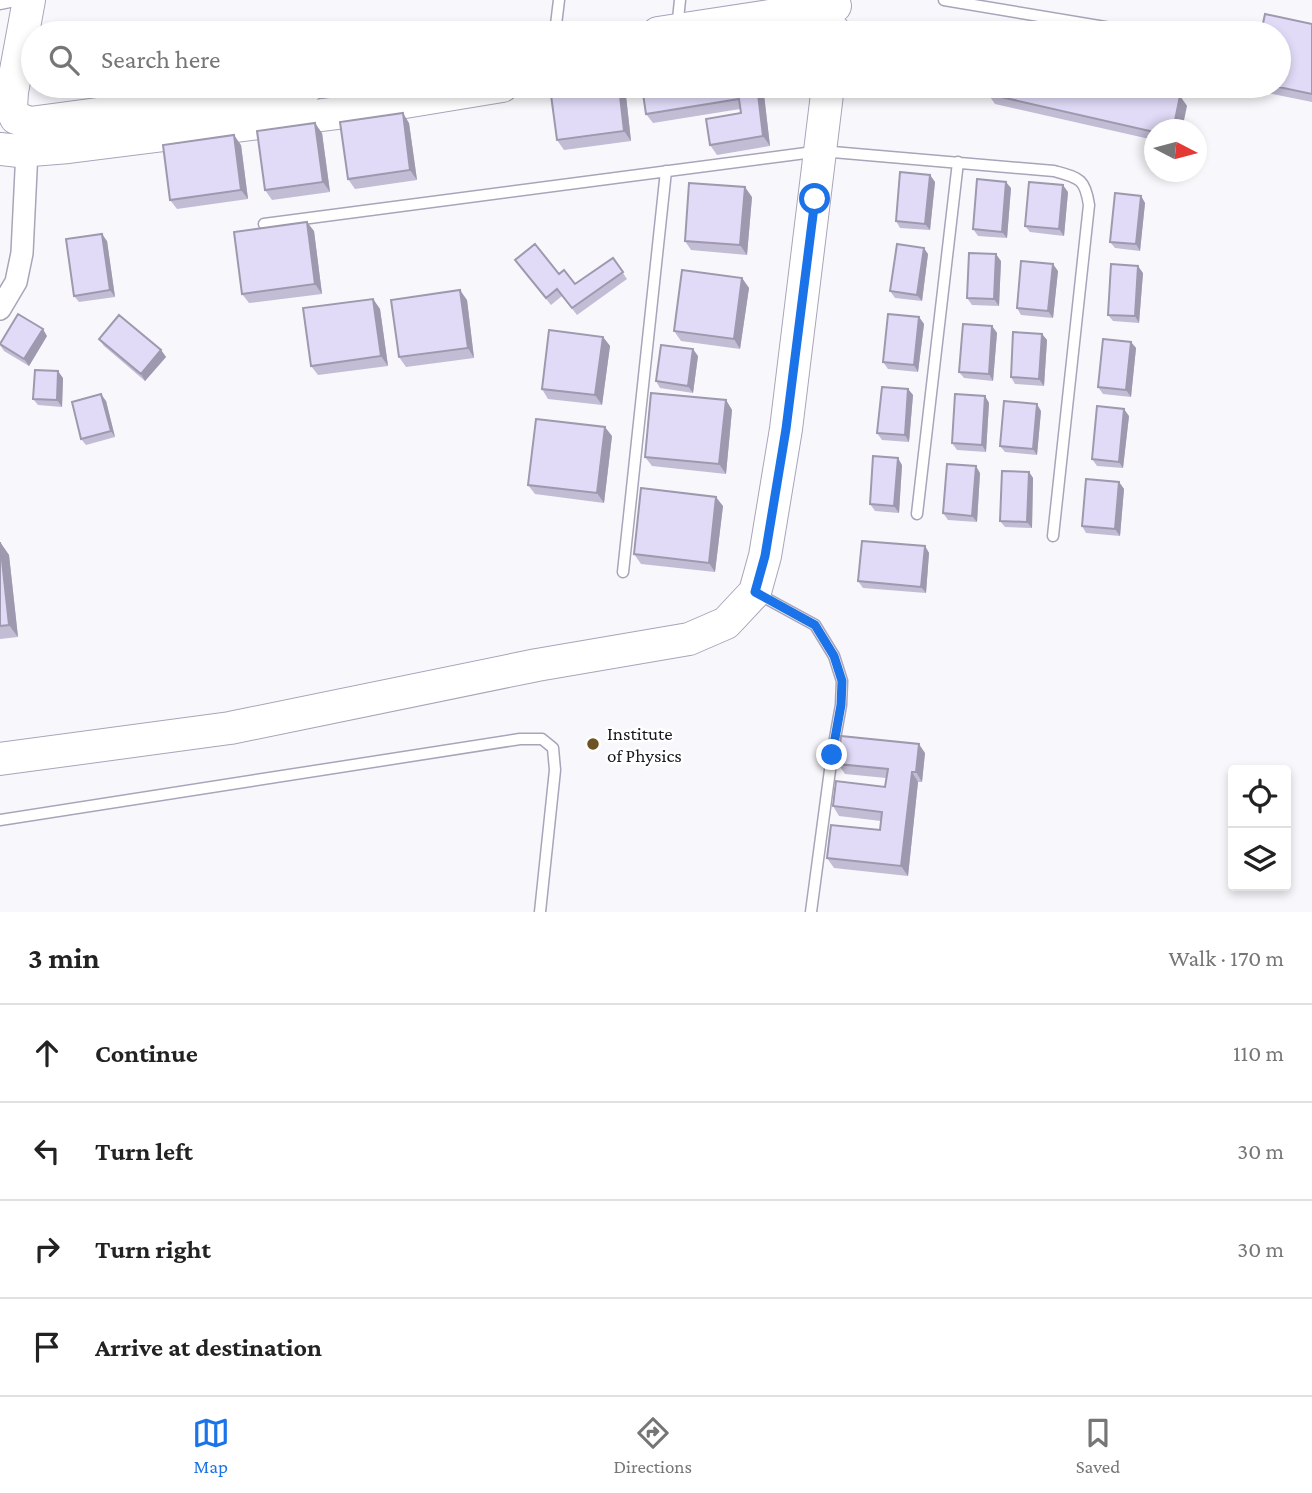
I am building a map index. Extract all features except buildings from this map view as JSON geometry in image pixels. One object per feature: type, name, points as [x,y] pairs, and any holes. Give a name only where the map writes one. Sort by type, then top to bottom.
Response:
[{"type":"street","points":[[0,51],[12,1]]},
{"type":"street","points":[[12,1],[11,108],[16,118],[30,123],[218,98]]},
{"type":"street","points":[[672,21],[831,21]]},
{"type":"street","points":[[0,309],[16,282],[22,253],[14,149],[82,145],[338,113],[429,98]]},
{"type":"street","points":[[0,759],[230,728],[537,665],[690,639],[726,623],[755,592],[765,556],[786,429],[827,98]]},
{"type":"lane","points":[[556,21],[559,0]]},
{"type":"lane","points":[[944,0],[1069,21]]},
{"type":"lane","points":[[264,224],[821,151],[1054,171],[1076,177],[1087,188],[1089,205],[1053,536]]},
{"type":"lane","points":[[917,514],[958,162]]},
{"type":"lane","points":[[623,572],[666,171]]},
{"type":"lane","points":[[755,592],[815,625],[834,656],[842,681],[841,705],[811,912]]},
{"type":"lane","points":[[0,820],[520,738],[542,738],[553,748],[555,770],[540,912]]},
{"type":"place","name":"Institute of Physics","points":[[593,744]]},
{"type":"route","points":[[815,199],[786,429],[765,556],[755,592],[815,625],[834,656],[842,681],[841,705],[832,755]]}]
